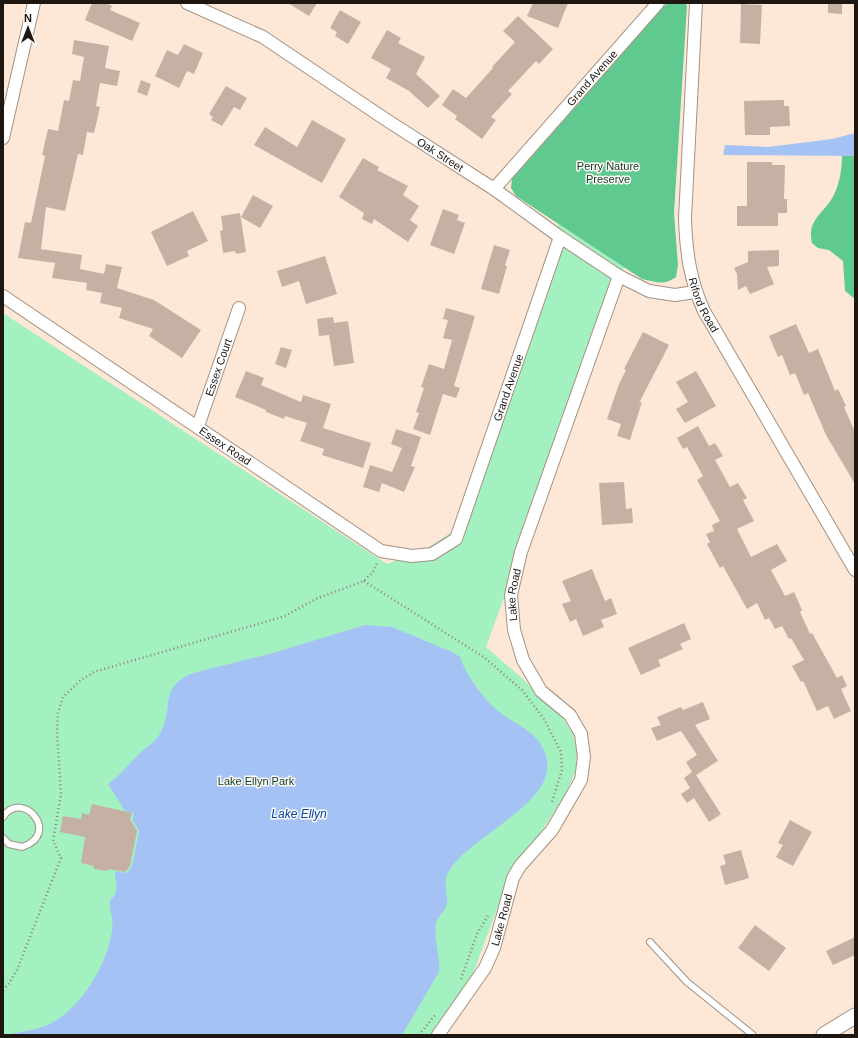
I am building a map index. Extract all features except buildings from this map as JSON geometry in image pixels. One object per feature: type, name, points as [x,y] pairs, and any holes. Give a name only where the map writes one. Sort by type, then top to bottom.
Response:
[{"type":"street","points":[[3,138],[34,3]]},
{"type":"street","name":"Oak Street","points":[[187,3],[205,7],[263,37],[385,119],[494,188],[560,237],[619,276],[649,291],[675,295],[695,292]]},
{"type":"street","name":"Grand Avenue","points":[[494,188],[658,3]]},
{"type":"street","name":"Riford Road","points":[[696,3],[684,218],[686,249],[695,292],[704,311],[855,570]]},
{"type":"street","name":"Grand Avenue","points":[[456,539],[560,237]]},
{"type":"street","name":"Lake Road","points":[[438,1035],[485,968],[494,948],[513,878],[520,866],[552,830],[581,780],[584,757],[581,734],[570,715],[541,691],[523,660],[514,630],[511,595],[521,552],[619,276]]},
{"type":"street","name":"Essex Road","points":[[3,296],[198,426],[381,551],[412,556],[432,554],[456,539]]},
{"type":"street","name":"Essex Court","points":[[198,426],[239,308]]},
{"type":"street","points":[[824,1035],[855,1016]]},
{"type":"lane","points":[[3,817],[15,808],[27,809],[36,817],[39,829],[34,841],[22,847],[8,844],[3,838]]},
{"type":"lane","points":[[650,942],[687,982],[753,1035]]},
{"type":"path","points":[[3,990],[8,985],[17,970],[61,858],[53,841],[60,794],[57,732],[58,713],[64,697],[81,680],[94,672],[285,616],[318,598],[364,581],[374,572],[381,551]]},
{"type":"path","points":[[364,581],[485,658],[522,690],[544,719],[560,752],[562,770],[551,804]]},
{"type":"path","points":[[461,980],[466,960],[477,934],[491,910]]},
{"type":"path","points":[[419,1035],[439,1010]]},
{"type":"green space","name":"Perry Nature Preserve","points":[[667,3],[685,3],[687,6],[674,213],[678,265],[676,277],[668,282],[656,282],[642,279],[516,196],[511,188],[512,179]]},
{"type":"green space","points":[[842,155],[855,156],[855,299],[845,291],[843,261],[829,250],[818,248],[812,243],[811,236],[813,224],[831,200],[836,190],[841,173]]},
{"type":"green space","name":"Lake Ellyn Park","points":[[558,224],[624,267],[486,647],[522,678],[562,717],[573,734],[577,751],[576,770],[564,797],[515,871],[500,901],[471,979],[431,1035],[3,1035],[3,313],[387,564],[426,549],[452,532]]},
{"type":"water","points":[[855,133],[855,156],[723,155],[725,145],[768,147],[832,139]]},
{"type":"water","name":"Lake Ellyn","points":[[365,625],[392,627],[452,652],[460,657],[462,663],[481,693],[498,711],[535,737],[545,751],[547,761],[546,777],[537,792],[524,806],[472,846],[448,873],[446,884],[447,903],[445,909],[438,918],[435,930],[439,972],[402,1035],[3,1035],[42,1027],[55,1021],[78,1001],[89,988],[97,973],[109,944],[112,930],[110,900],[113,897],[117,887],[115,871],[127,873],[132,866],[139,831],[132,819],[134,813],[125,811],[108,784],[113,781],[159,736],[165,723],[169,699],[175,685],[193,673],[273,653]]}]
